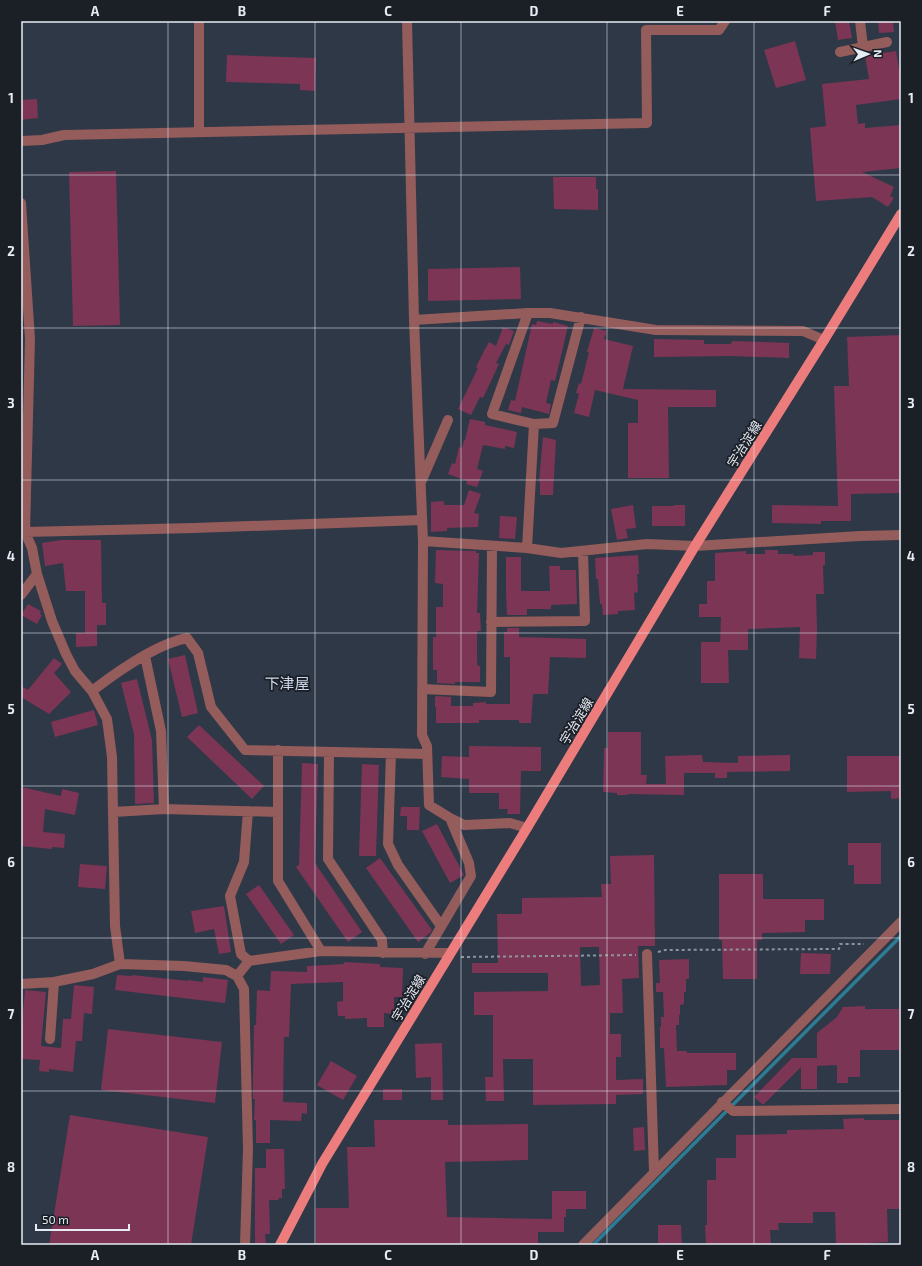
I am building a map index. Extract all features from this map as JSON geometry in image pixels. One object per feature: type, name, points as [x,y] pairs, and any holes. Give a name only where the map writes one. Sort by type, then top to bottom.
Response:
[{"type":"main road","name":"宇治淀線","points":[[280,1245],[322,1164],[527,828],[695,546],[901,214]]},
{"type":"street","points":[[198,21],[199,132]]},
{"type":"street","points":[[407,21],[414,320],[423,540],[422,735],[427,746],[429,805],[464,825],[510,823],[527,828]]},
{"type":"street","points":[[21,141],[42,140],[64,135],[647,122],[646,30],[719,30],[725,21]]},
{"type":"street","points":[[860,21],[863,47]]},
{"type":"street","points":[[840,52],[887,42]]},
{"type":"street","points":[[21,203],[30,339],[23,531],[32,548],[37,574],[52,621],[66,654],[75,671],[92,691],[106,719],[112,757],[115,926],[120,964]]},
{"type":"street","points":[[528,313],[492,414],[534,424],[553,423],[581,317]]},
{"type":"street","points":[[414,320],[550,313],[656,330],[803,331],[824,340]]},
{"type":"street","points":[[421,483],[448,420]]},
{"type":"street","points":[[527,548],[534,424]]},
{"type":"street","points":[[23,531],[194,528],[421,520]]},
{"type":"street","points":[[423,540],[527,548],[561,553],[647,544],[695,546],[901,535]]},
{"type":"street","points":[[422,689],[491,692],[492,546]]},
{"type":"street","points":[[492,622],[586,621],[583,551]]},
{"type":"street","points":[[21,595],[37,574]]},
{"type":"street","points":[[92,691],[120,670],[145,656],[174,641],[187,638],[198,653],[211,706],[245,750],[427,754]]},
{"type":"street","points":[[145,656],[161,730],[164,809]]},
{"type":"street","points":[[278,750],[278,882],[321,951]]},
{"type":"street","points":[[329,752],[328,859],[382,940],[383,953]]},
{"type":"street","points":[[391,753],[388,844],[398,865],[441,926]]},
{"type":"street","points":[[114,812],[164,809],[278,812]]},
{"type":"street","points":[[248,811],[244,862],[230,896],[241,954],[249,961]]},
{"type":"street","points":[[425,954],[471,876],[469,863],[450,818]]},
{"type":"street","points":[[583,1245],[722,1102],[901,922]]},
{"type":"street","points":[[237,976],[249,961],[321,951],[425,954],[450,953]]},
{"type":"street","points":[[647,954],[654,1172]]},
{"type":"street","points":[[21,984],[54,982],[93,974],[120,964],[184,966],[226,970],[237,976],[244,989],[248,1149],[245,1245]]},
{"type":"street","points":[[50,1039],[54,982]]},
{"type":"street","points":[[722,1102],[733,1111],[901,1109]]},
{"type":"path","points":[[840,944],[879,943]]},
{"type":"building","points":[[835,21],[849,21],[852,38],[838,40]]},
{"type":"building","points":[[878,21],[893,21],[894,32],[879,33]]},
{"type":"building","points":[[795,41],[806,80],[776,88],[764,50]]},
{"type":"building","points":[[896,51],[901,80],[901,99],[856,105],[858,124],[865,123],[865,128],[901,125],[901,168],[862,172],[894,187],[890,196],[894,198],[888,207],[872,197],[816,201],[810,128],[826,126],[822,84],[869,79],[865,56]]},
{"type":"building","points":[[227,55],[316,58],[315,91],[300,90],[300,84],[226,82]]},
{"type":"building","points":[[37,99],[38,118],[21,120],[21,100]]},
{"type":"building","points":[[116,171],[120,325],[73,326],[69,172]]},
{"type":"building","points":[[553,177],[596,177],[596,189],[598,189],[598,210],[554,209]]},
{"type":"building","points":[[520,267],[521,299],[428,301],[428,269]]},
{"type":"building","points":[[537,321],[553,324],[553,322],[568,326],[555,381],[551,380],[546,403],[551,404],[549,414],[522,407],[521,413],[508,410],[511,400],[515,401],[532,324],[536,325]]},
{"type":"building","points":[[503,327],[514,331],[509,345],[506,344],[496,363],[499,364],[483,398],[480,397],[471,415],[458,409],[478,368],[476,367],[484,351],[489,342],[496,346]]},
{"type":"building","points":[[594,328],[607,331],[604,339],[633,346],[623,389],[716,390],[716,407],[668,407],[669,478],[628,478],[628,423],[638,423],[638,400],[595,390],[589,417],[574,413],[579,394],[576,393],[579,383],[581,384],[589,352],[587,352]]},
{"type":"building","points":[[901,335],[901,493],[851,494],[851,521],[821,521],[821,524],[772,523],[772,505],[838,506],[834,386],[849,386],[847,337]]},
{"type":"building","points":[[654,339],[704,340],[704,344],[731,344],[732,341],[789,343],[789,358],[731,356],[654,357]]},
{"type":"building","points":[[470,419],[485,422],[485,425],[517,432],[514,448],[505,446],[505,449],[483,445],[477,469],[483,471],[477,487],[466,484],[467,481],[448,474],[452,463],[455,464],[459,447],[462,448]]},
{"type":"building","points":[[543,437],[556,440],[553,495],[540,495],[539,482]]},
{"type":"building","points":[[469,490],[481,494],[474,513],[479,514],[478,527],[447,528],[447,531],[431,532],[431,502],[444,501],[444,505],[464,505]]},
{"type":"building","points":[[633,505],[636,528],[626,529],[628,538],[617,540],[611,509]]},
{"type":"building","points":[[685,505],[685,526],[652,526],[652,506]]},
{"type":"building","points":[[500,516],[517,517],[515,539],[499,538]]},
{"type":"building","points":[[61,540],[101,540],[102,603],[106,603],[106,625],[97,625],[97,646],[76,647],[76,633],[85,633],[85,591],[66,591],[63,563],[45,566],[42,543]]},
{"type":"building","points":[[436,550],[476,551],[476,553],[479,553],[477,613],[480,613],[481,631],[477,631],[477,662],[478,666],[480,666],[480,682],[455,682],[455,684],[437,683],[437,670],[433,670],[433,637],[436,637],[436,607],[443,607],[443,584],[435,583]]},
{"type":"building","points":[[765,550],[778,550],[778,554],[793,554],[794,556],[813,555],[813,552],[825,552],[825,565],[823,565],[824,594],[816,594],[816,659],[799,658],[800,627],[748,629],[748,650],[728,650],[729,683],[701,683],[701,642],[720,642],[721,617],[699,617],[699,604],[707,604],[707,581],[715,581],[715,553],[746,551],[746,554],[765,554]]},
{"type":"building","points":[[638,555],[639,574],[637,574],[638,592],[634,593],[635,610],[618,611],[618,614],[603,615],[602,604],[600,604],[598,579],[596,579],[595,558]]},
{"type":"building","points":[[506,557],[521,557],[521,591],[550,591],[549,566],[560,566],[560,570],[576,570],[577,604],[551,605],[551,609],[527,609],[527,615],[507,615]]},
{"type":"building","points":[[28,604],[41,611],[40,614],[42,615],[37,624],[21,615]]},
{"type":"building","points":[[507,628],[519,628],[519,637],[586,639],[586,658],[550,657],[548,694],[533,694],[531,723],[519,723],[519,720],[479,720],[479,723],[436,723],[436,696],[451,697],[451,706],[473,706],[473,703],[486,702],[486,704],[510,704],[510,657],[504,657],[504,632],[507,632]]},
{"type":"building","points":[[185,655],[198,713],[182,717],[168,659]]},
{"type":"building","points":[[54,658],[62,664],[54,673],[71,692],[49,714],[21,697],[21,686],[28,690]]},
{"type":"building","points":[[137,679],[152,740],[154,803],[135,804],[134,734],[121,683]]},
{"type":"building","points":[[94,710],[98,725],[55,737],[51,722]]},
{"type":"building","points":[[199,725],[264,786],[252,799],[187,737]]},
{"type":"building","points":[[608,732],[641,732],[641,775],[647,775],[646,784],[666,784],[665,756],[702,755],[703,762],[738,763],[738,756],[790,755],[790,771],[727,772],[727,778],[715,778],[715,773],[684,773],[684,795],[617,795],[617,793],[603,792],[604,748],[608,748]]},
{"type":"building","points":[[469,746],[541,747],[541,771],[521,771],[520,814],[507,814],[508,809],[499,809],[499,793],[469,793],[469,779],[441,777],[442,756],[469,757]]},
{"type":"building","points":[[847,756],[901,756],[901,798],[891,799],[891,791],[847,792]]},
{"type":"building","points":[[302,763],[318,764],[315,863],[362,932],[348,942],[296,867],[299,865]]},
{"type":"building","points":[[362,764],[379,765],[376,856],[359,856]]},
{"type":"building","points":[[21,787],[61,796],[62,789],[79,793],[75,815],[45,809],[43,832],[65,834],[64,848],[52,847],[52,849],[21,846]]},
{"type":"building","points":[[401,807],[420,807],[419,830],[407,830],[407,816],[400,816]]},
{"type":"building","points":[[437,824],[464,875],[450,883],[422,831]]},
{"type":"building","points":[[848,843],[881,843],[881,884],[854,884],[854,865],[848,865]]},
{"type":"building","points":[[654,855],[655,946],[638,946],[639,978],[622,979],[623,1013],[610,1013],[610,1034],[621,1034],[621,1057],[616,1057],[616,1080],[643,1079],[643,1094],[616,1095],[616,1104],[533,1105],[533,1059],[503,1059],[504,1101],[486,1101],[485,1077],[493,1077],[493,1015],[474,1015],[474,992],[548,991],[548,973],[472,973],[472,963],[498,963],[497,914],[522,914],[522,898],[602,897],[601,884],[611,884],[610,856]],"holes":[[[580,947],[599,947],[600,985],[581,986]]]},
{"type":"building","points":[[380,858],[432,930],[418,942],[366,868]]},
{"type":"building","points":[[80,864],[107,866],[105,889],[78,887]]},
{"type":"building","points":[[719,874],[763,874],[763,899],[824,899],[824,920],[805,920],[805,932],[762,933],[762,940],[757,940],[757,979],[723,979],[722,940],[719,940]]},
{"type":"building","points":[[259,885],[294,935],[281,944],[246,894]]},
{"type":"building","points":[[224,906],[231,952],[219,954],[214,929],[195,933],[191,911]]},
{"type":"building","points":[[801,953],[831,954],[830,974],[800,974]]},
{"type":"building","points":[[689,959],[689,979],[686,979],[684,1004],[680,1005],[679,1025],[676,1025],[677,1051],[687,1051],[687,1053],[736,1053],[736,1070],[727,1070],[727,1085],[666,1087],[664,1048],[660,1048],[661,1017],[664,1017],[663,992],[656,992],[656,983],[660,983],[659,960]]},
{"type":"building","points":[[344,962],[380,964],[380,967],[403,968],[402,997],[394,997],[394,1014],[384,1013],[384,1027],[367,1027],[367,1018],[345,1019],[345,1016],[338,1016],[337,1002],[343,1001],[343,982],[291,984],[289,1037],[284,1037],[283,1102],[307,1103],[307,1114],[302,1113],[301,1121],[270,1120],[270,1143],[256,1143],[253,1079],[254,1025],[256,1025],[257,990],[270,991],[271,971],[307,972],[307,966],[344,964]]},
{"type":"building","points":[[117,975],[132,975],[203,982],[203,977],[228,980],[225,1003],[115,990]]},
{"type":"building","points":[[74,985],[94,987],[92,1014],[84,1013],[82,1041],[76,1041],[73,1072],[49,1069],[49,1072],[39,1071],[40,1060],[21,1059],[21,1033],[25,990],[46,992],[41,1046],[61,1048],[63,1019],[71,1019]]},
{"type":"building","points":[[865,1006],[865,1009],[899,1009],[899,1050],[860,1050],[860,1077],[848,1077],[848,1083],[837,1083],[837,1065],[817,1066],[817,1033],[837,1017],[843,1007]]},
{"type":"building","points":[[108,1029],[222,1042],[215,1103],[101,1090]]},
{"type":"building","points":[[442,1043],[443,1100],[431,1100],[431,1077],[416,1078],[415,1044]]},
{"type":"building","points":[[792,1058],[817,1058],[817,1089],[801,1089],[801,1067],[764,1104],[762,1104],[754,1097]]},
{"type":"building","points":[[331,1061],[357,1076],[343,1100],[317,1085]]},
{"type":"building","points":[[383,1089],[402,1089],[402,1100],[383,1100]]},
{"type":"building","points":[[70,1115],[208,1137],[191,1245],[49,1245]]},
{"type":"building","points":[[864,1118],[864,1120],[901,1120],[901,1209],[887,1209],[888,1242],[869,1243],[869,1245],[836,1245],[835,1212],[813,1212],[813,1223],[778,1223],[779,1230],[770,1230],[771,1245],[706,1245],[705,1225],[707,1225],[707,1180],[716,1180],[716,1158],[736,1158],[736,1135],[787,1134],[787,1130],[844,1129],[843,1119]]},
{"type":"building","points":[[374,1120],[448,1120],[448,1125],[528,1124],[528,1160],[445,1162],[447,1217],[552,1219],[552,1191],[586,1191],[586,1209],[566,1209],[566,1217],[564,1217],[564,1232],[538,1232],[538,1245],[316,1245],[316,1208],[349,1208],[347,1147],[375,1147]]},
{"type":"building","points":[[644,1127],[645,1150],[634,1151],[633,1128]]},
{"type":"building","points":[[266,1149],[284,1149],[285,1189],[282,1189],[282,1198],[278,1198],[279,1200],[269,1200],[270,1234],[265,1234],[266,1244],[255,1244],[255,1168],[266,1168]]},
{"type":"building","points":[[658,1225],[681,1225],[682,1245],[658,1245]]},
{"type":"waterway","points":[[593,1245],[901,936]]},
{"type":"district","name":"下津屋","points":[[287,684]]}]
